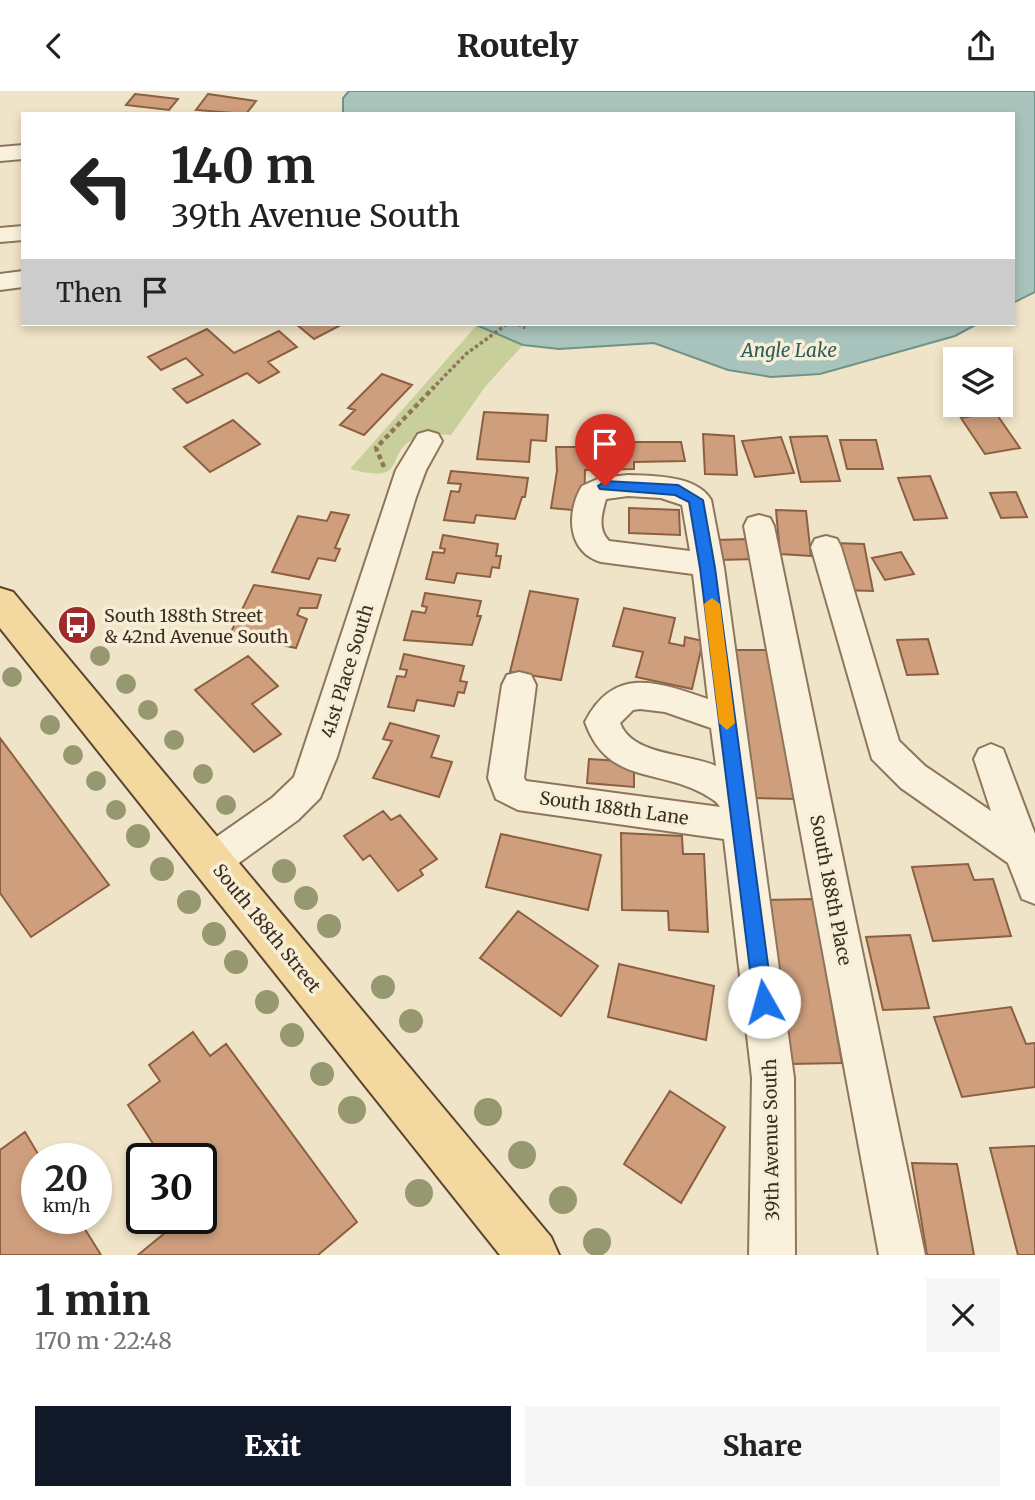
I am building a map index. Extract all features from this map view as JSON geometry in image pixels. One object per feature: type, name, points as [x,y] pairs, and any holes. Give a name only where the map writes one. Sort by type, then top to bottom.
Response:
[{"type":"main road","name":"South 188th Street","points":[[0,601],[534,1255]]},
{"type":"street","points":[[0,154],[21,152]]},
{"type":"street","points":[[0,235],[21,233]]},
{"type":"street","points":[[0,282],[21,279]]},
{"type":"street","name":"41st Place South","points":[[212,861],[285,809],[307,787],[320,757],[401,497],[411,470],[428,441]]},
{"type":"street","name":"South 188th Place","points":[[759,526],[902,1255]]},
{"type":"street","points":[[826,547],[884,748],[913,777],[1023,853]]},
{"type":"street","name":"39th Avenue South","points":[[708,568],[773,1078],[772,1255]]},
{"type":"street","name":"South 188th Lane","points":[[519,685],[506,778],[509,788],[518,795],[738,810]]},
{"type":"street","points":[[727,719],[659,698],[630,696],[611,708],[602,722],[604,736],[623,753],[696,774],[738,810]]},
{"type":"street","points":[[991,758],[1035,887]]},
{"type":"path","points":[[387,473],[376,448],[466,354],[504,326]]},
{"type":"path","points":[[522,326],[525,328]]},
{"type":"green space","points":[[476,326],[523,345],[485,387],[451,435],[426,435],[412,440],[404,446],[388,471],[368,473],[350,469]]},
{"type":"water","points":[[349,91],[1035,91],[1035,292],[1015,302],[1015,112],[343,112],[343,98]]},
{"type":"water","name":"Angle Lake","points":[[479,326],[973,326],[955,336],[820,374],[771,377],[728,370],[654,343],[559,349],[523,345]]},
{"type":"building","points":[[135,94],[178,99],[169,110],[126,105]]},
{"type":"building","points":[[208,94],[256,101],[248,112],[196,110]]},
{"type":"building","points":[[298,326],[339,326],[314,339]]},
{"type":"building","points":[[207,329],[234,353],[279,331],[297,347],[268,362],[279,372],[259,383],[247,373],[187,403],[173,389],[203,375],[186,358],[161,370],[148,357]]},
{"type":"building","points":[[382,374],[412,385],[364,435],[340,425],[355,410],[348,408]]},
{"type":"building","points":[[484,412],[548,415],[546,441],[531,440],[529,462],[477,459]]},
{"type":"building","points":[[998,417],[1020,448],[985,454],[961,418]]},
{"type":"building","points":[[233,420],[260,444],[210,472],[184,447]]},
{"type":"building","points":[[703,434],[734,436],[737,475],[705,474]]},
{"type":"building","points":[[632,435],[633,442],[681,442],[685,461],[634,462],[634,469],[585,470],[584,511],[551,508],[557,471],[556,447],[589,447],[588,436]]},
{"type":"building","points":[[827,436],[840,481],[801,482],[790,437]]},
{"type":"building","points":[[781,437],[794,473],[755,477],[742,441]]},
{"type":"building","points":[[840,440],[876,440],[883,469],[847,469]]},
{"type":"building","points":[[451,471],[528,478],[525,497],[522,497],[515,519],[476,515],[474,523],[444,520],[451,491],[459,492],[461,484],[448,483]]},
{"type":"building","points":[[930,476],[947,518],[914,520],[898,478]]},
{"type":"building","points":[[1016,492],[1027,517],[1001,518],[990,493]]},
{"type":"building","points":[[629,508],[679,510],[680,535],[629,533]]},
{"type":"building","points":[[776,510],[806,511],[811,556],[780,554]]},
{"type":"building","points":[[331,512],[349,515],[335,548],[340,549],[335,561],[318,558],[309,579],[272,572],[298,516],[327,521]]},
{"type":"building","points":[[443,535],[498,544],[496,556],[501,556],[499,568],[492,567],[490,577],[457,573],[454,583],[426,579],[433,552],[444,553],[445,549],[440,548]]},
{"type":"building","points":[[750,539],[755,559],[719,560],[715,540]]},
{"type":"building","points":[[832,543],[864,544],[873,591],[841,590]]},
{"type":"building","points":[[901,552],[914,574],[885,580],[872,558]]},
{"type":"building","points":[[254,585],[321,595],[317,608],[300,608],[297,615],[307,619],[296,648],[230,634]]},
{"type":"building","points":[[530,591],[578,599],[561,680],[510,672]]},
{"type":"building","points":[[425,593],[481,601],[477,616],[481,616],[472,645],[404,640],[412,611],[425,613],[427,607],[422,606]]},
{"type":"building","points":[[624,608],[675,618],[669,643],[684,646],[685,637],[703,641],[692,689],[636,677],[643,652],[613,646]]},
{"type":"building","points":[[928,639],[938,674],[907,675],[897,640]]},
{"type":"building","points":[[732,650],[774,650],[797,799],[751,798]]},
{"type":"building","points":[[404,654],[464,666],[460,681],[467,682],[464,693],[458,692],[454,706],[417,700],[414,711],[388,707],[397,676],[405,677],[407,670],[400,669]]},
{"type":"building","points":[[248,656],[278,686],[252,704],[281,734],[254,752],[195,690]]},
{"type":"building","points":[[390,723],[439,736],[431,757],[452,762],[439,797],[373,778],[392,741],[383,739]]},
{"type":"building","points":[[0,738],[109,885],[31,937],[0,893]]},
{"type":"building","points":[[589,759],[634,762],[634,787],[587,783]]},
{"type":"building","points":[[383,811],[391,820],[400,815],[437,859],[420,870],[423,875],[398,891],[370,855],[363,860],[344,836]]},
{"type":"building","points":[[621,833],[682,836],[683,854],[704,854],[708,932],[669,930],[668,911],[622,910]]},
{"type":"building","points":[[501,834],[601,855],[588,910],[486,887]]},
{"type":"building","points":[[968,864],[974,880],[993,879],[1011,936],[933,941],[912,867]]},
{"type":"building","points":[[813,899],[842,1063],[791,1064],[765,900]]},
{"type":"building","points":[[518,911],[598,966],[561,1016],[480,958]]},
{"type":"building","points":[[910,935],[929,1008],[883,1010],[866,937]]},
{"type":"building","points":[[619,964],[714,986],[706,1040],[608,1017]]},
{"type":"building","points":[[1011,1007],[1026,1044],[1035,1043],[1035,1087],[962,1097],[934,1017]]},
{"type":"building","points":[[193,1032],[210,1056],[226,1044],[357,1222],[318,1255],[138,1255],[164,1234],[217,1234],[217,1143],[153,1143],[128,1105],[160,1081],[149,1065]]},
{"type":"building","points":[[670,1091],[725,1127],[681,1203],[624,1164]]},
{"type":"building","points":[[25,1132],[32,1143],[21,1143],[21,1234],[88,1234],[101,1255],[0,1255],[0,1150]]},
{"type":"building","points":[[1035,1146],[1035,1255],[1018,1255],[990,1148]]},
{"type":"building","points":[[912,1163],[957,1164],[974,1255],[927,1255]]},
{"type":"slow traffic","points":[[712,604],[727,723]]},
{"type":"place","name":"South 188th Street & 42nd Avenue South","points":[[77,625]]},
{"type":"route","points":[[605,486],[678,490],[692,495],[696,500],[708,568],[764,1002]]}]
